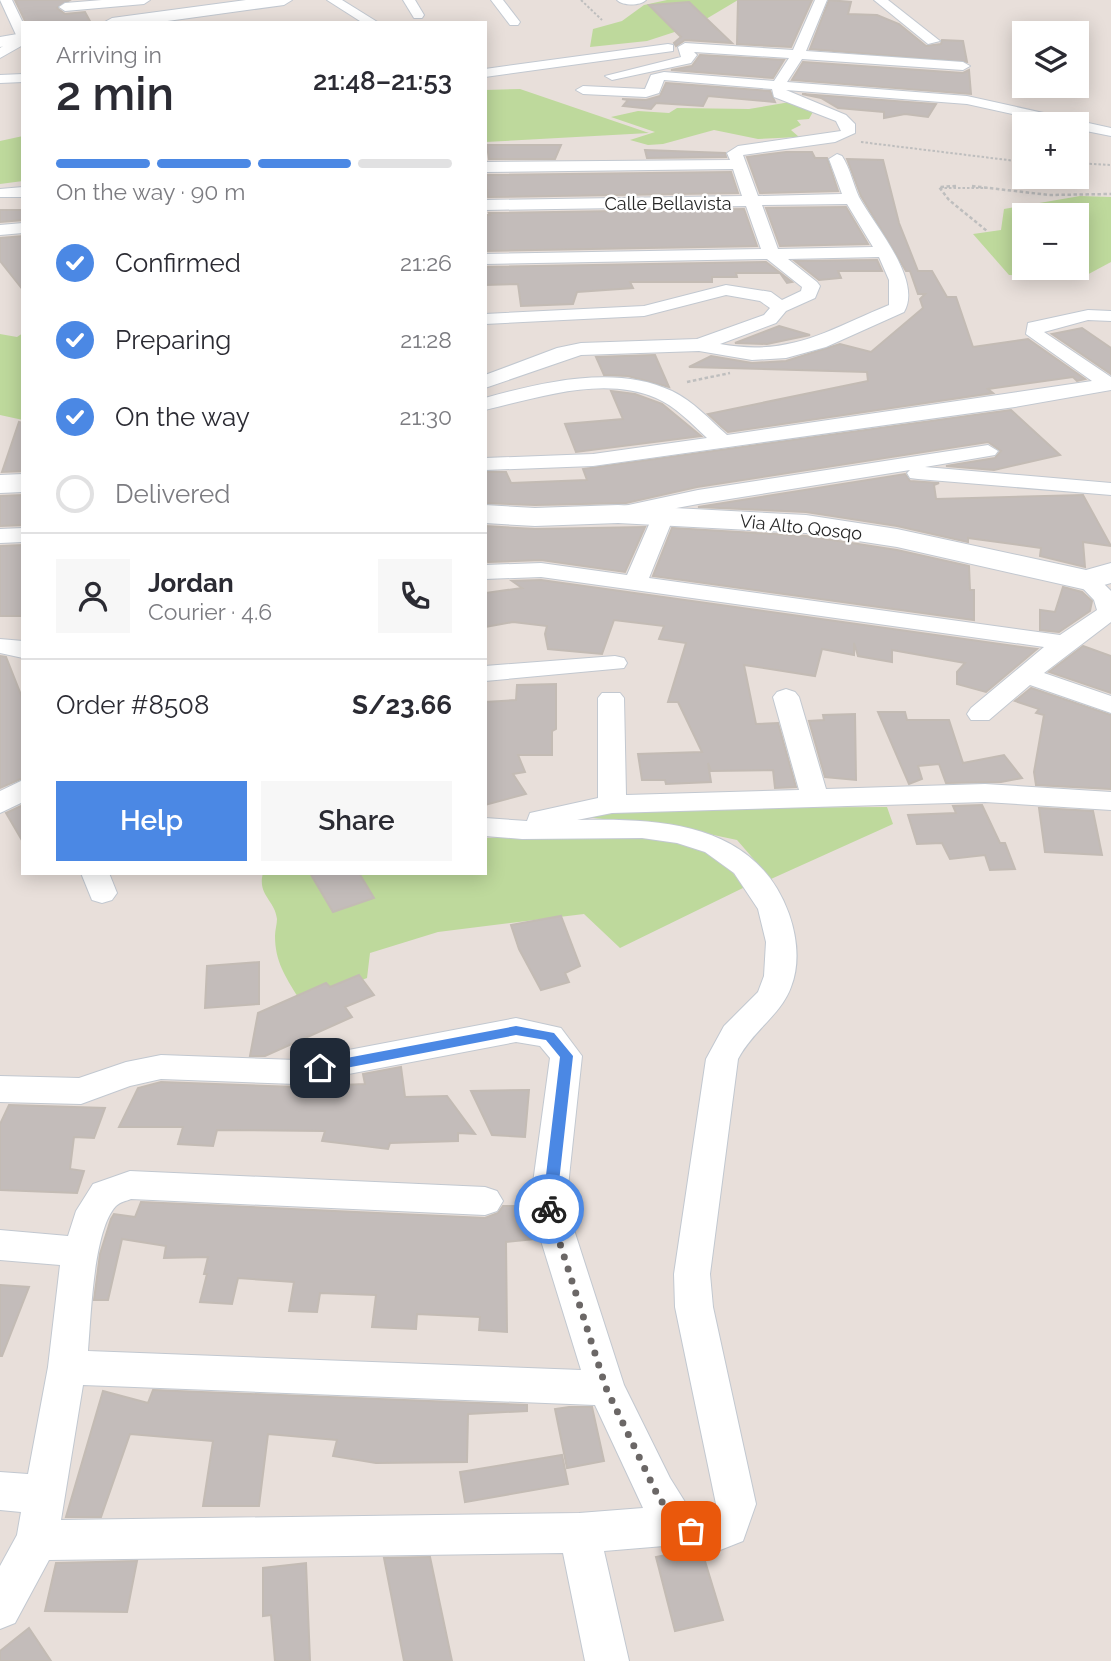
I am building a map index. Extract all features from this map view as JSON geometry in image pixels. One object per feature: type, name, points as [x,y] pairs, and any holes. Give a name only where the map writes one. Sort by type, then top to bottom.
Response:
[{"type":"street","points":[[6,0],[21,33]]},
{"type":"street","points":[[65,7],[144,0]]},
{"type":"street","points":[[112,2],[118,21],[284,0]]},
{"type":"street","points":[[333,0],[370,21]]},
{"type":"street","points":[[409,0],[418,15]]},
{"type":"street","points":[[497,0],[513,22]]},
{"type":"street","points":[[623,0],[640,0]]},
{"type":"street","points":[[699,345],[769,319],[780,307],[809,294],[811,286],[771,254],[735,153],[740,149],[836,138],[848,133],[848,124],[779,94],[779,84],[799,53],[821,0]]},
{"type":"street","points":[[880,0],[933,41]]},
{"type":"street","points":[[0,42],[21,37]]},
{"type":"street","points":[[0,54],[21,38]]},
{"type":"street","points":[[612,76],[686,60],[690,55],[685,47]]},
{"type":"street","points":[[487,73],[550,62],[685,47],[963,66]]},
{"type":"street","points":[[583,90],[646,93],[654,90],[656,78],[664,76],[779,84],[967,100],[1111,132]]},
{"type":"street","points":[[0,79],[21,78]]},
{"type":"street","points":[[487,381],[557,354],[581,349],[699,345],[742,353],[789,351],[834,338],[898,308],[901,297],[899,286],[852,199],[837,159]]},
{"type":"street","points":[[487,167],[739,164]]},
{"type":"street","points":[[3,192],[21,192]]},
{"type":"street","name":"Calle Bellavista","points":[[487,205],[852,199]]},
{"type":"street","points":[[0,230],[21,228]]},
{"type":"street","points":[[487,260],[883,252]]},
{"type":"street","points":[[487,319],[644,311],[726,290],[765,296],[780,307]]},
{"type":"street","points":[[1110,384],[1035,334],[1035,327],[1088,315],[1111,316]]},
{"type":"street","points":[[487,464],[593,460],[1015,401],[1110,384]]},
{"type":"street","points":[[487,403],[525,392],[565,386],[652,389],[679,403],[723,442]]},
{"type":"street","points":[[618,514],[698,497],[988,451]]},
{"type":"street","points":[[870,469],[1111,489]]},
{"type":"street","points":[[0,484],[21,484]]},
{"type":"street","name":"Via Alto Qosqo","points":[[487,514],[535,517],[618,514],[806,524],[897,538],[1099,576]]},
{"type":"street","points":[[635,583],[663,516]]},
{"type":"street","points":[[0,536],[21,535]]},
{"type":"street","points":[[487,572],[541,570],[1063,643]]},
{"type":"street","points":[[980,713],[1063,643],[1110,613],[1099,576]]},
{"type":"street","points":[[0,646],[15,646],[21,649]]},
{"type":"street","points":[[487,674],[615,663]]},
{"type":"street","points":[[1025,675],[1111,705]]},
{"type":"street","points":[[786,696],[815,799]]},
{"type":"street","points":[[611,698],[612,804]]},
{"type":"street","points":[[0,804],[21,790]]},
{"type":"street","points":[[500,829],[612,804],[985,793],[1111,801]]},
{"type":"street","points":[[37,1540],[579,1533],[676,1525],[705,1536],[729,1527],[736,1504],[694,1307],[692,1274],[722,1059],[738,1029],[762,1008],[776,987],[781,951],[776,915],[762,887],[745,864],[720,845],[684,833],[608,828],[500,829]]},
{"type":"street","points":[[0,1089],[81,1091],[125,1073],[191,1066],[296,1072],[507,1032],[550,1036],[566,1056],[548,1205],[606,1388],[656,1492],[676,1525]]},
{"type":"street","points":[[0,1608],[37,1540],[67,1367],[80,1252],[94,1211],[105,1194],[130,1185],[485,1201]]},
{"type":"street","points":[[0,1244],[80,1252]]},
{"type":"street","points":[[67,1367],[606,1388]]},
{"type":"street","points":[[0,1491],[44,1494]]},
{"type":"street","points":[[579,1533],[607,1661]]},
{"type":"path","points":[[581,0],[602,20]]},
{"type":"path","points":[[836,138],[1012,160]]},
{"type":"path","points":[[1089,164],[1111,165]]},
{"type":"path","points":[[987,231],[972,214],[950,204],[939,187],[968,186],[1049,195],[1111,194]]},
{"type":"green space","points":[[667,0],[738,0],[696,25],[647,41],[590,47],[593,29],[622,21],[644,5]]},
{"type":"green space","points":[[520,89],[649,133],[487,142],[487,90]]},
{"type":"green space","points":[[790,102],[814,110],[809,119],[797,120],[801,125],[791,130],[799,137],[758,139],[714,130],[663,144],[648,145],[630,140],[655,132],[611,117],[638,111],[669,113],[677,108],[749,109]]},
{"type":"green space","points":[[21,136],[21,181],[0,184],[0,141]]},
{"type":"green space","points":[[1080,196],[1111,197],[1111,262],[1089,274],[1089,203],[1039,203]]},
{"type":"green space","points":[[1012,208],[1012,275],[1009,275],[973,234],[1001,230],[1004,209]]},
{"type":"green space","points":[[0,334],[17,337],[21,334],[21,420],[0,415]]},
{"type":"green space","points":[[887,807],[893,824],[771,879],[737,840],[676,827],[566,815],[695,808]]},
{"type":"green space","points":[[622,834],[691,844],[722,861],[745,887],[620,948],[584,914],[438,932],[370,953],[367,978],[318,997],[298,997],[279,961],[275,945],[276,912],[262,887],[263,875],[487,875],[487,838]]},
{"type":"building","points":[[15,0],[70,0],[57,8],[65,14],[85,12],[90,21],[25,21]]},
{"type":"building","points":[[738,0],[812,0],[791,47],[737,44]]},
{"type":"building","points":[[829,0],[851,2],[848,14],[877,15],[899,24],[926,46],[941,44],[942,40],[963,41],[967,62],[810,49]]},
{"type":"building","points":[[689,2],[732,43],[685,40],[676,46],[674,43],[681,37],[649,5]]},
{"type":"building","points":[[700,55],[784,60],[773,78],[671,70],[692,66]]},
{"type":"building","points":[[803,62],[963,73],[969,70],[971,94],[792,80]]},
{"type":"building","points":[[666,83],[770,91],[775,102],[708,96],[703,106],[656,103],[651,109],[623,106],[628,100],[622,99],[646,100],[660,96]]},
{"type":"building","points":[[802,94],[936,104],[928,117],[905,114],[884,118],[884,112],[838,108],[821,98]]},
{"type":"building","points":[[487,145],[561,145],[555,159],[489,159]]},
{"type":"building","points":[[645,150],[725,153],[726,157],[647,158]]},
{"type":"building","points":[[812,152],[815,158],[827,158],[838,191],[760,193],[747,157]]},
{"type":"building","points":[[847,159],[883,160],[899,223],[918,271],[932,271],[947,297],[956,297],[973,347],[1028,339],[1085,379],[1077,381],[1073,377],[988,389],[993,393],[728,432],[722,427],[708,414],[868,381],[867,372],[689,367],[711,356],[752,363],[786,361],[840,344],[871,352],[923,308],[920,299],[925,294],[918,294],[910,271],[906,271],[861,196]]},
{"type":"building","points":[[731,172],[738,193],[488,197],[487,175]]},
{"type":"building","points":[[846,207],[868,244],[780,246],[766,208]]},
{"type":"building","points":[[744,209],[757,246],[487,251],[489,213]]},
{"type":"building","points":[[0,210],[21,210],[21,220],[0,222]]},
{"type":"building","points":[[21,236],[21,287],[0,261],[0,238]]},
{"type":"building","points":[[877,260],[882,271],[838,271],[841,278],[819,280],[795,261]]},
{"type":"building","points":[[766,262],[792,282],[787,283],[780,273],[736,273],[737,277],[712,277],[712,282],[630,282],[633,288],[577,292],[573,304],[521,306],[518,284],[487,285],[487,267]]},
{"type":"building","points":[[779,326],[810,335],[767,344],[735,343]]},
{"type":"building","points":[[1082,328],[1111,348],[1111,374],[1052,334]]},
{"type":"building","points":[[655,355],[669,387],[628,376],[604,375],[596,357]]},
{"type":"building","points":[[611,391],[635,394],[662,404],[701,436],[576,452],[565,424],[623,419]]},
{"type":"building","points":[[1011,410],[1060,455],[994,470],[946,466],[995,458],[1001,451],[988,442],[697,487],[626,503],[487,503],[487,472],[506,472],[511,483],[587,480],[583,469]]},
{"type":"building","points":[[19,422],[21,422],[21,471],[2,472]]},
{"type":"building","points":[[905,474],[910,481],[939,483],[934,485],[936,499],[1083,495],[1111,546],[1083,542],[1085,567],[1040,556],[1041,548],[968,538],[968,542],[897,526],[806,512],[698,507]]},
{"type":"building","points":[[21,495],[21,525],[0,526],[0,496]]},
{"type":"building","points":[[487,526],[535,529],[645,527],[625,572],[541,560],[488,562]]},
{"type":"building","points":[[672,528],[806,536],[897,550],[969,566],[970,590],[974,590],[974,620],[653,576]]},
{"type":"building","points":[[21,545],[21,616],[0,616],[0,546]]},
{"type":"building","points":[[541,580],[1037,649],[986,692],[957,684],[957,672],[965,663],[892,650],[892,662],[858,656],[854,643],[854,655],[822,649],[815,676],[744,665],[756,724],[778,723],[796,787],[775,788],[773,770],[711,771],[708,763],[711,782],[666,784],[665,780],[642,780],[638,754],[702,752],[678,702],[668,702],[686,643],[659,639],[664,626],[614,620],[602,654],[548,649],[545,634],[547,626],[513,622],[487,627],[487,593],[522,588],[512,581]]},
{"type":"building","points":[[1063,587],[1082,592],[1092,601],[1090,611],[1059,632],[1040,630],[1040,610],[1055,612]]},
{"type":"building","points":[[1083,646],[1111,656],[1111,693],[1049,672]]},
{"type":"building","points":[[0,656],[6,657],[21,695],[21,779],[0,788]]},
{"type":"building","points":[[556,684],[556,729],[552,731],[552,755],[518,755],[525,772],[513,774],[526,794],[487,804],[487,702],[516,700],[517,685]]},
{"type":"building","points":[[1031,688],[1111,715],[1111,789],[1036,785],[1034,772],[1044,715],[1036,713],[1039,709],[1015,701]]},
{"type":"building","points":[[878,712],[905,712],[907,720],[949,720],[963,763],[1004,755],[1022,778],[1001,782],[946,783],[939,764],[918,766],[922,779],[909,784]]},
{"type":"building","points":[[855,714],[856,780],[825,777],[809,721],[824,720],[823,715]]},
{"type":"building","points":[[982,805],[1000,843],[1005,843],[1015,869],[990,870],[985,855],[950,859],[942,843],[917,844],[908,815],[956,813],[953,806]]},
{"type":"building","points":[[21,806],[21,839],[6,813]]},
{"type":"building","points":[[1039,808],[1093,811],[1102,855],[1045,852]]},
{"type":"building","points":[[311,875],[360,875],[374,898],[333,912]]},
{"type":"building","points":[[561,916],[580,966],[565,973],[569,982],[541,990],[519,949],[511,925]]},
{"type":"building","points":[[259,962],[259,1004],[205,1008],[207,966]]},
{"type":"building","points":[[359,975],[374,995],[345,1007],[352,1017],[265,1056],[250,1056],[258,1013],[326,983],[330,987]]},
{"type":"building","points":[[401,1067],[405,1097],[447,1096],[475,1134],[458,1133],[458,1141],[390,1143],[388,1149],[322,1141],[325,1131],[217,1130],[213,1146],[178,1144],[183,1127],[119,1127],[138,1088],[161,1082],[296,1087],[365,1084],[363,1074]]},
{"type":"building","points":[[529,1090],[525,1137],[492,1135],[471,1091]]},
{"type":"building","points":[[9,1105],[105,1108],[94,1138],[74,1137],[70,1169],[84,1171],[77,1193],[0,1190],[0,1124]]},
{"type":"building","points":[[141,1202],[485,1218],[498,1213],[503,1206],[528,1206],[534,1239],[506,1242],[507,1332],[479,1330],[480,1317],[417,1314],[416,1329],[372,1327],[376,1295],[320,1293],[317,1312],[289,1311],[294,1282],[238,1278],[232,1304],[200,1302],[208,1257],[164,1258],[166,1246],[122,1239],[108,1300],[94,1300],[100,1254],[111,1219],[114,1214],[135,1217]]},
{"type":"building","points":[[0,1285],[29,1287],[2,1356],[0,1356]]},
{"type":"building","points":[[153,1390],[527,1405],[527,1411],[468,1414],[467,1462],[376,1463],[333,1456],[337,1440],[268,1434],[259,1506],[203,1506],[213,1441],[130,1434],[101,1517],[66,1517],[103,1391],[148,1403]]},
{"type":"building","points":[[592,1407],[604,1461],[567,1468],[555,1409]]},
{"type":"building","points":[[562,1455],[568,1484],[465,1502],[460,1472]]},
{"type":"building","points":[[685,1551],[704,1558],[723,1620],[675,1631],[656,1557]]},
{"type":"building","points":[[430,1557],[452,1661],[404,1661],[384,1558]]},
{"type":"building","points":[[137,1561],[127,1612],[45,1611],[56,1563]]},
{"type":"building","points":[[306,1563],[310,1661],[275,1661],[271,1615],[263,1616],[263,1568]]},
{"type":"building","points":[[29,1628],[51,1661],[0,1661],[0,1651]]},
{"type":"way so far","points":[[549,1209],[606,1388],[656,1492],[676,1525],[691,1531]]},
{"type":"route","points":[[320,1068],[516,1030],[550,1036],[566,1056],[549,1209]]}]
